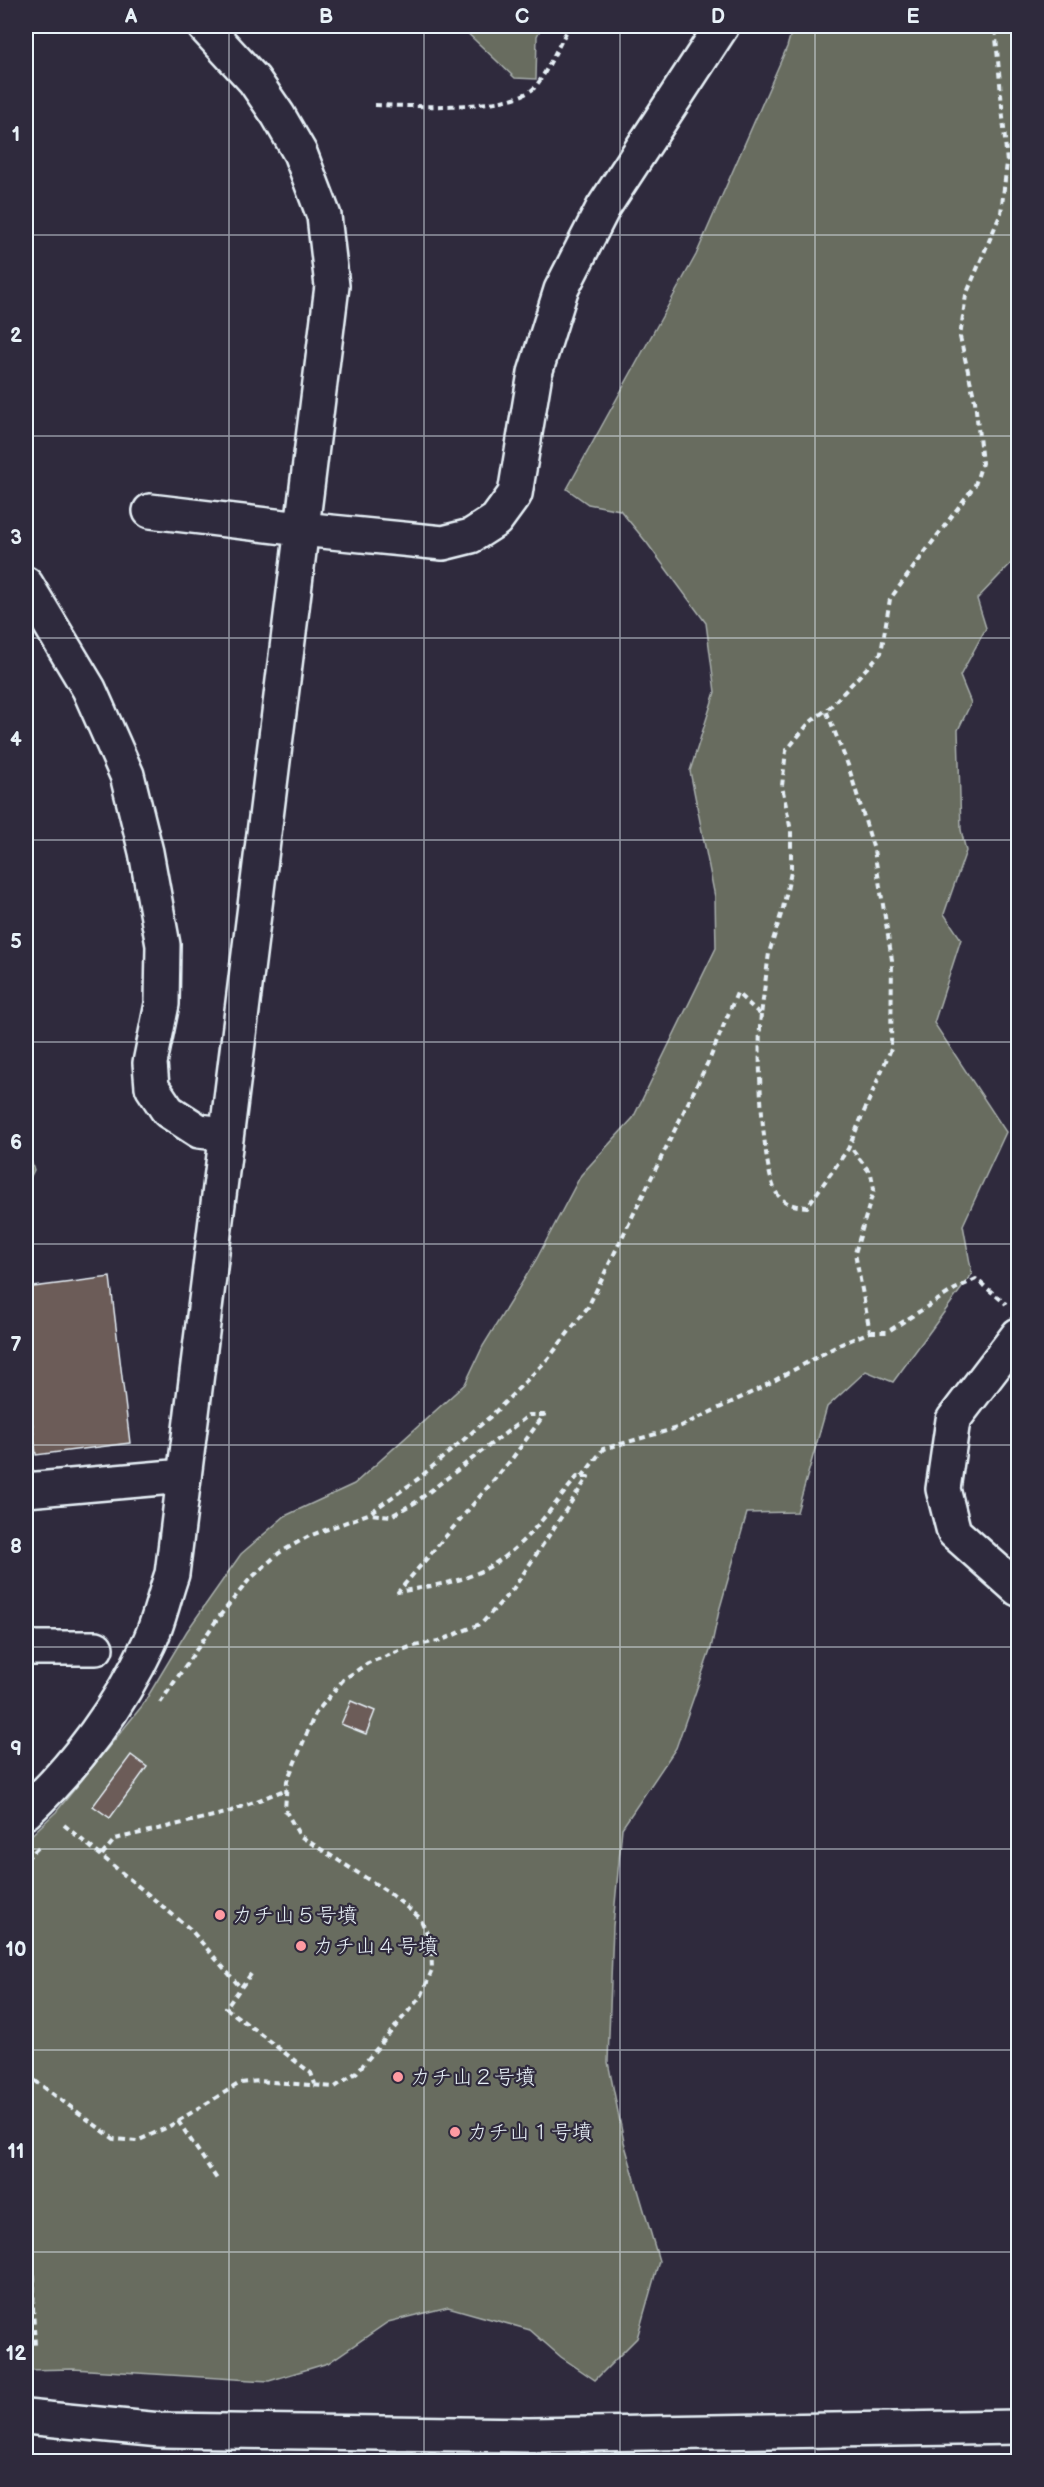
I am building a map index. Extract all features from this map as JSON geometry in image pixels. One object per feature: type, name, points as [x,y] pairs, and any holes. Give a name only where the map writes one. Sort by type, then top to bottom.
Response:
[{"type":"street","points":[[26,1812],[46,1793],[117,1706],[150,1641],[172,1574],[332,286],[324,216],[300,153],[254,80],[204,26]]},
{"type":"street","points":[[150,511],[301,530],[443,543],[471,536],[496,520],[515,494],[535,373],[561,290],[603,207],[722,26]]},
{"type":"street","points":[[26,584],[89,688],[127,775],[146,852],[163,945],[162,1004],[150,1063],[152,1087],[168,1111],[199,1131],[225,1134]]},
{"type":"street","points":[[1014,1321],[953,1420],[943,1489],[954,1532],[1018,1589]]},
{"type":"street","points":[[26,1490],[184,1476]]},
{"type":"street","points":[[26,1648],[96,1648]]},
{"type":"street","points":[[26,2417],[160,2430],[529,2435],[1018,2427]]},
{"type":"path","points":[[375,105],[475,104],[516,98],[534,88],[570,26]]},
{"type":"path","points":[[826,710],[848,765],[874,850],[892,960],[891,1049],[849,1145],[807,1207],[789,1205],[776,1194],[762,1120],[758,1036],[769,953],[791,872],[791,831],[782,786],[786,751],[809,723],[826,710],[881,653],[890,599],[975,485],[982,463],[975,401],[960,337],[966,295],[1001,213],[1007,163],[995,26]]},
{"type":"path","points":[[160,1704],[218,1618],[249,1580],[279,1553],[309,1536],[368,1514],[417,1479],[490,1416],[548,1359],[588,1307],[711,1056],[737,993],[760,1015]]},
{"type":"path","points":[[849,1145],[871,1174],[874,1189],[855,1253],[870,1332]]},
{"type":"path","points":[[582,1477],[603,1449],[676,1428],[759,1389],[839,1345],[870,1332],[887,1332],[955,1288],[976,1280],[1014,1321]]},
{"type":"path","points":[[26,2000],[30,2060],[26,2075],[114,2139],[137,2141],[178,2121],[240,2083],[260,2081],[335,2087],[357,2072],[422,1995],[432,1970],[431,1942],[420,1917],[388,1892],[300,1836],[285,1810],[287,1781],[315,1714],[343,1680],[368,1663],[410,1647],[442,1640],[482,1623],[513,1589],[588,1477],[577,1478],[528,1538],[503,1559],[463,1579],[398,1592],[511,1460],[544,1415],[529,1415],[408,1507],[391,1516],[368,1514]]},
{"type":"path","points":[[102,1855],[115,1839],[226,1814],[287,1789]]},
{"type":"path","points":[[64,1825],[190,1929],[241,1988]]},
{"type":"path","points":[[251,1974],[226,2007],[311,2073],[315,2084]]},
{"type":"path","points":[[178,2121],[217,2179]]},
{"type":"path","points":[[26,2245],[33,2277],[34,2346],[26,2346]]},
{"type":"path","points":[[26,2299],[33,2308]]},
{"type":"green space","points":[[460,26],[542,26],[537,36],[536,79],[515,78]]},
{"type":"green space","points":[[793,26],[1018,26],[1018,556],[977,599],[986,628],[960,676],[971,703],[958,730],[961,830],[966,851],[944,914],[961,939],[934,1023],[1006,1132],[963,1225],[972,1274],[893,1382],[866,1371],[827,1407],[797,1512],[747,1513],[719,1611],[711,1648],[676,1748],[622,1828],[613,1926],[608,2062],[624,2142],[659,2261],[637,2338],[595,2380],[561,2357],[530,2330],[448,2307],[388,2322],[328,2363],[269,2381],[73,2369],[26,2370],[26,1840],[56,1812],[142,1706],[187,1631],[241,1554],[285,1516],[354,1484],[465,1384],[483,1346],[536,1260],[581,1175],[633,1118],[716,948],[715,897],[690,771],[715,692],[706,623],[620,510],[588,504],[567,489],[696,255],[787,47]]},
{"type":"green space","points":[[26,1145],[34,1170],[26,1186]]},
{"type":"building","points":[[110,1277],[130,1443],[36,1455],[26,1367],[26,1288]]},
{"type":"building","points":[[351,1701],[375,1711],[366,1734],[341,1724]]},
{"type":"building","points":[[131,1755],[147,1767],[110,1818],[93,1806]]},
{"type":"place","name":"カチ山５号墳","points":[[220,1915]]},
{"type":"place","name":"カチ山４号墳","points":[[301,1946]]},
{"type":"place","name":"カチ山２号墳","points":[[398,2077]]},
{"type":"place","name":"カチ山１号墳","points":[[455,2132]]}]
